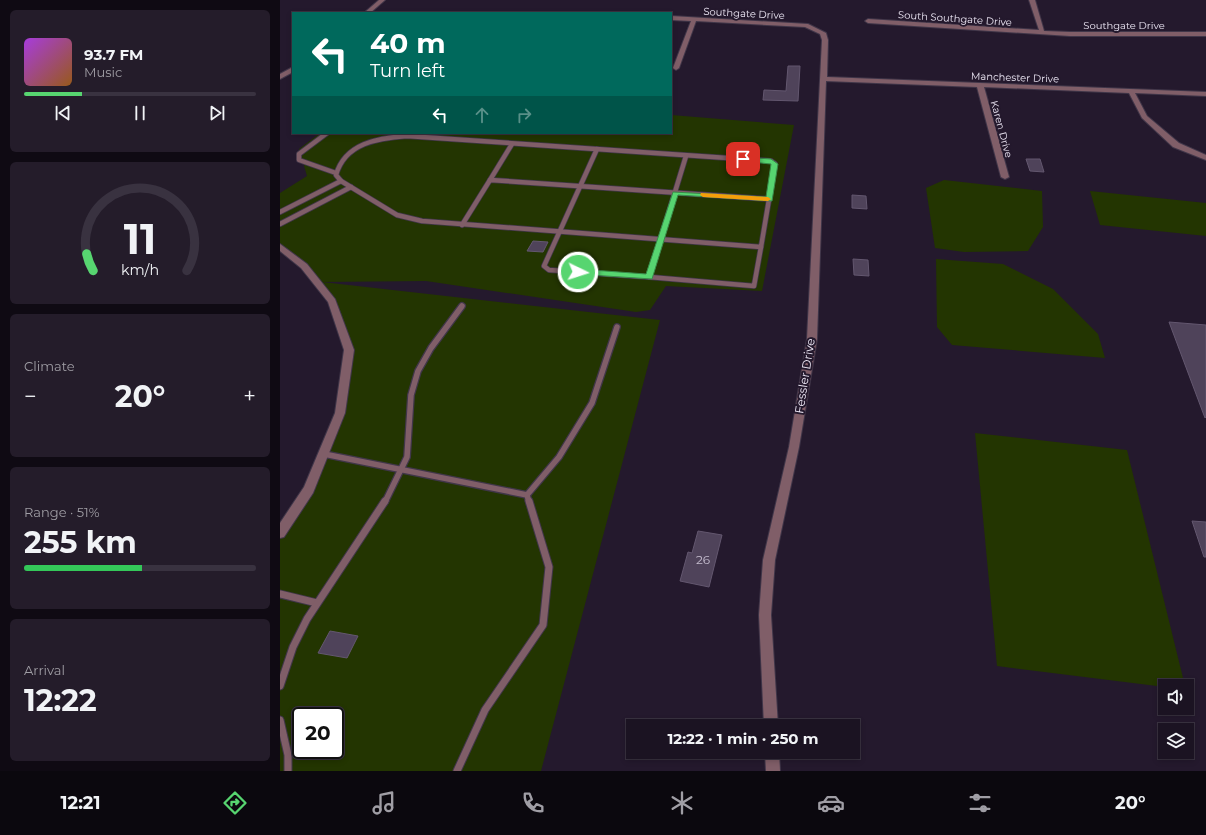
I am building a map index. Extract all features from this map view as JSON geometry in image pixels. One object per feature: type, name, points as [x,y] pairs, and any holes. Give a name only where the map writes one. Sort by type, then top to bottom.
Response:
[{"type":"street","points":[[368,12],[382,0]]},
{"type":"street","points":[[1032,0],[1042,32]]},
{"type":"street","name":"Southgate Drive","points":[[672,18],[806,25],[816,28]]},
{"type":"street","points":[[676,68],[694,20]]},
{"type":"street","name":"South Southgate Drive","points":[[868,21],[1042,32]]},
{"type":"street","name":"Fessler Drive","points":[[771,719],[765,615],[769,560],[794,447],[812,339],[825,40],[824,33],[816,28]]},
{"type":"street","name":"Southgate Drive","points":[[1042,32],[1096,34],[1206,34]]},
{"type":"street","points":[[280,77],[292,70]]},
{"type":"street","name":"Manchester Drive","points":[[823,80],[1206,94]]},
{"type":"street","name":"Karen Drive","points":[[980,86],[1004,177]]},
{"type":"street","points":[[1132,91],[1144,117],[1176,145],[1206,158]]},
{"type":"street","points":[[280,248],[304,266],[332,301],[349,350],[340,413],[309,490],[280,533]]},
{"type":"street","points":[[772,759],[773,771]]},
{"type":"lane","points":[[326,134],[299,154],[299,160],[336,173],[341,181],[398,215],[422,221],[462,225],[762,247]]},
{"type":"lane","points":[[336,173],[337,166],[345,156],[359,146],[392,135],[597,149],[686,156],[771,161],[775,164],[762,247],[754,286],[546,269],[544,266],[558,232],[597,149]]},
{"type":"lane","points":[[462,225],[512,144]]},
{"type":"lane","points":[[649,277],[676,193],[686,156]]},
{"type":"lane","points":[[490,180],[769,199]]},
{"type":"lane","points":[[280,212],[341,181]]},
{"type":"lane","points":[[280,224],[351,187]]},
{"type":"lane","points":[[280,686],[290,653],[317,602],[373,520],[405,463],[412,393],[421,366],[436,341],[462,306]]},
{"type":"lane","points":[[527,495],[559,457],[592,403],[617,327]]},
{"type":"lane","points":[[324,454],[527,495]]},
{"type":"lane","points":[[457,771],[485,710],[520,662],[543,624],[549,567],[527,495]]},
{"type":"lane","points":[[280,594],[317,602]]},
{"type":"lane","points":[[280,720],[288,755],[288,771]]},
{"type":"green space","points":[[672,115],[794,125],[762,291],[666,286],[650,310],[636,312],[426,281],[322,282],[660,320],[541,771],[280,771],[280,533],[309,490],[340,413],[349,350],[332,301],[304,266],[280,247],[280,193],[307,176],[299,149],[319,134],[672,134]]},
{"type":"green space","points":[[944,180],[1042,191],[1043,227],[1028,251],[964,252],[935,248],[926,188]]},
{"type":"green space","points":[[1090,191],[1206,203],[1206,236],[1100,225]]},
{"type":"green space","points":[[936,259],[1003,264],[1053,289],[1098,334],[1105,358],[952,345],[937,327]]},
{"type":"green space","points":[[975,433],[1127,450],[1183,679],[1158,679],[1158,686],[997,666]]},
{"type":"building","points":[[788,66],[800,66],[798,101],[763,100],[764,90],[786,91]]},
{"type":"building","points":[[1026,159],[1040,159],[1044,172],[1030,171]]},
{"type":"building","points":[[852,195],[866,196],[867,209],[852,208]]},
{"type":"building","points":[[533,241],[548,242],[543,252],[527,251]]},
{"type":"building","points":[[853,259],[868,260],[869,276],[854,275]]},
{"type":"building","points":[[1169,322],[1206,325],[1205,418]]},
{"type":"building","points":[[1192,521],[1206,522],[1206,557],[1204,557]]},
{"type":"building","points":[[698,531],[722,535],[709,587],[680,581],[688,552],[692,553]]},
{"type":"building","points":[[330,631],[358,636],[347,658],[318,653]]},
{"type":"slow traffic","points":[[703,195],[768,199]]},
{"type":"route","points":[[578,272],[649,277],[676,193],[769,199],[775,164],[771,161],[743,159]]}]
